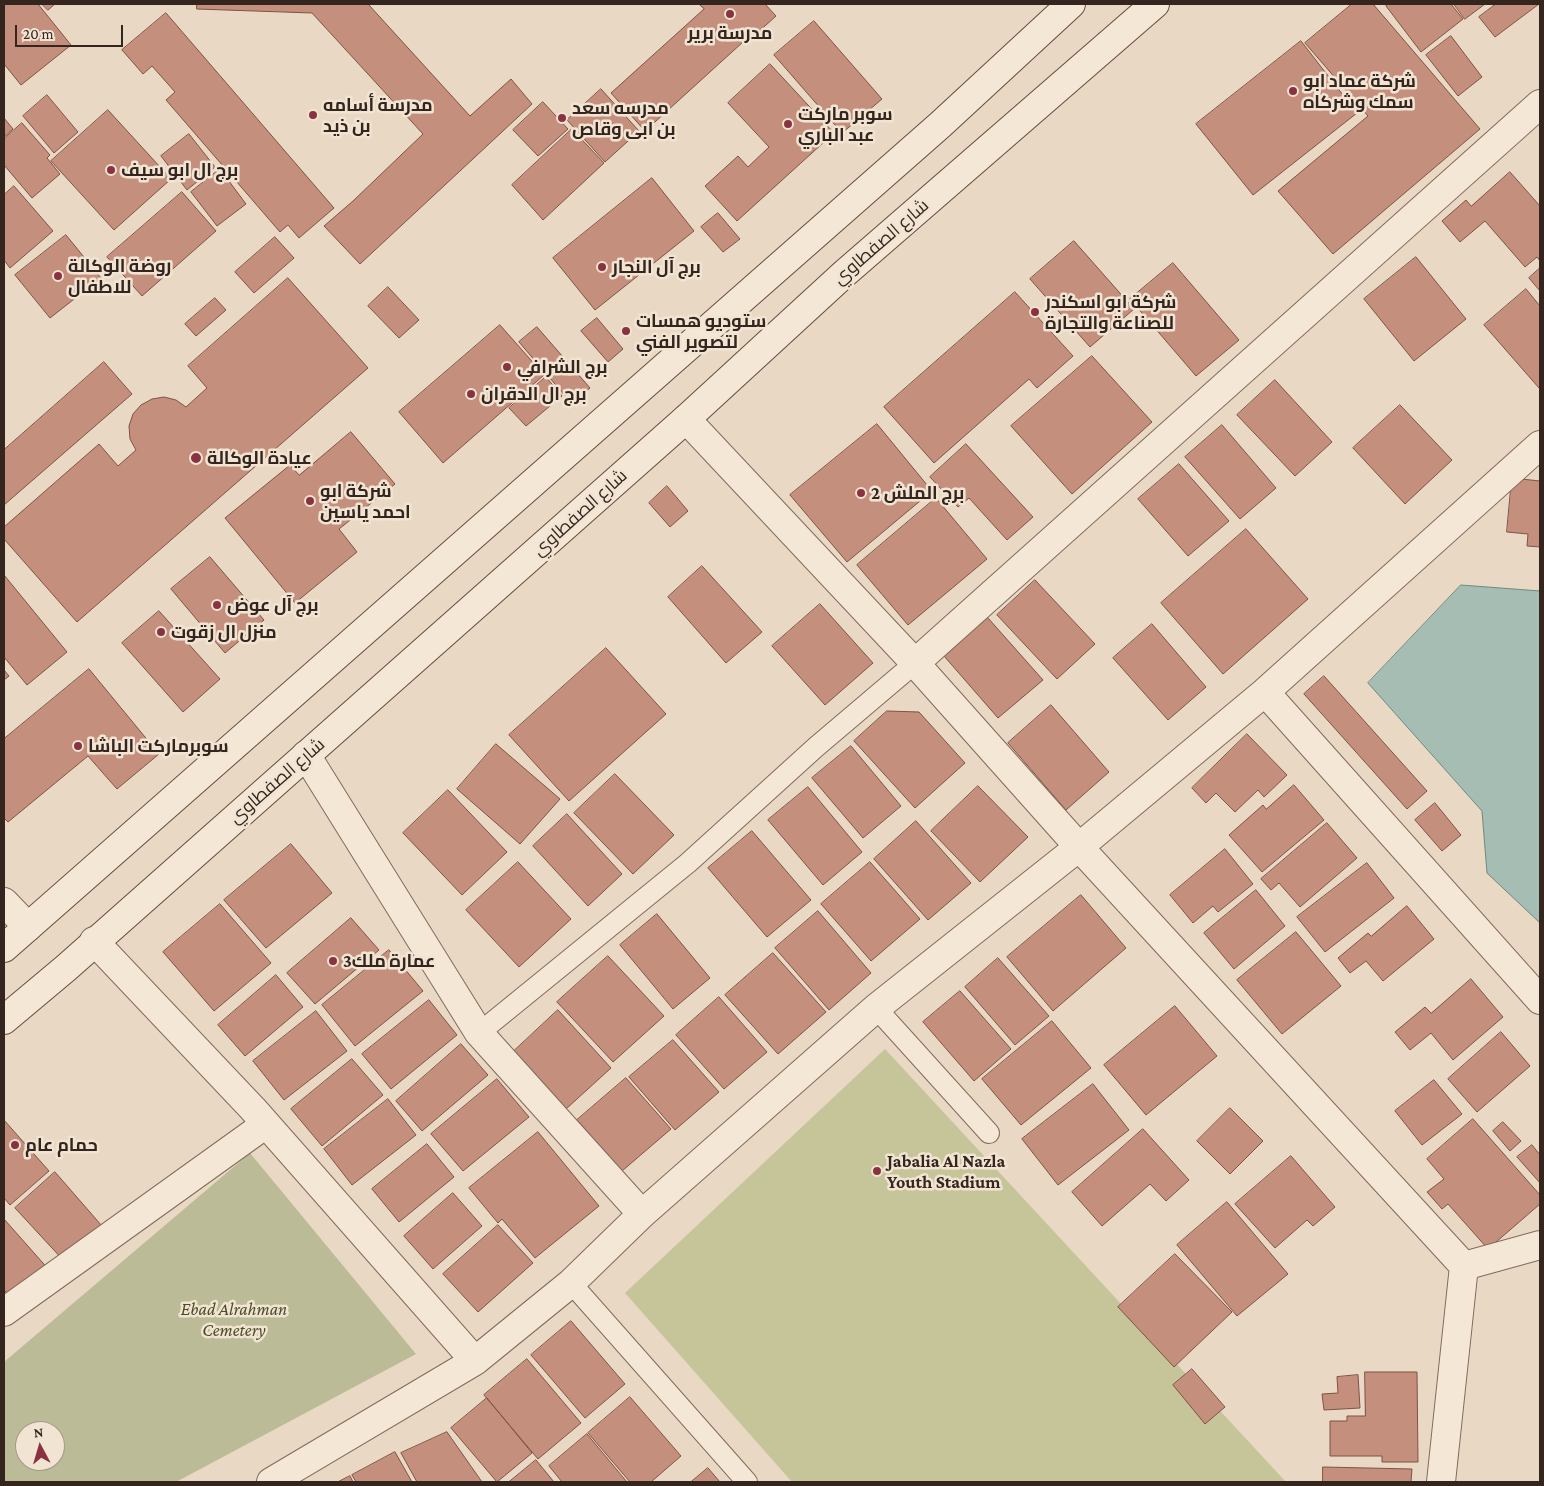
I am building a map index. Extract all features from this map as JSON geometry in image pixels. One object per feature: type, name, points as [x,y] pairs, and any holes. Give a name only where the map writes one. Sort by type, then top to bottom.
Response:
[{"type":"street","points":[[4,948],[940,125],[1071,4]]},
{"type":"street","name":"شارع الصفطاوي","points":[[4,1020],[686,419],[845,273],[1155,4]]},
{"type":"street","points":[[915,663],[1540,104]]},
{"type":"street","points":[[686,419],[915,663],[1079,847],[1464,1266],[1441,1482]]},
{"type":"street","points":[[271,1482],[475,1361],[571,1284],[642,1214],[876,1008],[1079,847],[1265,692],[1540,444]]},
{"type":"street","points":[[1265,692],[1540,1000]]},
{"type":"street","points":[[306,755],[479,1033],[642,1214]]},
{"type":"street","points":[[4,902],[28,927]]},
{"type":"street","points":[[94,941],[266,1124],[475,1361]]},
{"type":"street","points":[[4,1312],[266,1124]]},
{"type":"street","points":[[1464,1266],[1540,1244]]},
{"type":"lane","points":[[479,1033],[688,863],[816,748],[915,663]]},
{"type":"lane","points":[[876,1008],[989,1134]]},
{"type":"lane","points":[[571,1284],[746,1482]]},
{"type":"green space","name":"Jabalia Al Nazla Youth Stadium","points":[[885,1049],[1286,1482],[792,1482],[625,1293]]},
{"type":"green space","name":"Ebad Alrahman Cemetery","points":[[250,1153],[416,1354],[176,1482],[4,1482],[4,1362]]},
{"type":"shaded area","points":[[1461,585],[1540,591],[1540,923],[1487,873],[1482,811],[1368,683]]},
{"type":"building","points":[[4,4],[38,4],[71,45],[21,85],[4,64]]},
{"type":"building","points":[[42,4],[55,4],[48,10]]},
{"type":"building","points":[[197,4],[368,4],[470,116],[511,79],[532,104],[360,264],[324,226],[423,134],[312,13],[197,9]]},
{"type":"building","points":[[699,4],[765,4],[776,16],[745,44],[743,42],[645,131],[611,93],[704,9]]},
{"type":"building","points":[[1352,4],[1373,4],[1480,129],[1333,254],[1278,191],[1368,116],[1305,43]]},
{"type":"building","points":[[1389,4],[1451,4],[1463,19],[1421,52],[1386,6]]},
{"type":"building","points":[[1454,4],[1485,4],[1465,19]]},
{"type":"building","points":[[1496,4],[1539,4],[1495,37],[1479,17]]},
{"type":"building","points":[[166,13],[334,208],[299,238],[288,225],[280,232],[166,100],[175,92],[152,66],[143,74],[122,50]]},
{"type":"building","points":[[814,21],[882,99],[842,133],[774,55]]},
{"type":"building","points":[[1451,36],[1482,77],[1458,96],[1426,55]]},
{"type":"building","points":[[1301,41],[1357,113],[1253,195],[1196,124]]},
{"type":"building","points":[[770,64],[834,133],[737,221],[705,186],[738,156],[748,167],[769,147],[728,103]]},
{"type":"building","points":[[601,89],[639,131],[605,162],[567,120]]},
{"type":"building","points":[[47,95],[78,132],[54,153],[23,116]]},
{"type":"building","points":[[543,102],[568,129],[538,156],[513,130]]},
{"type":"building","name":"برج ال ابو سيف","points":[[108,110],[171,179],[114,230],[51,161]]},
{"type":"building","points":[[4,118],[13,129],[4,137]]},
{"type":"building","points":[[22,123],[50,155],[47,158],[60,174],[32,198],[4,165],[4,139]]},
{"type":"building","points":[[572,129],[604,163],[543,220],[512,185]]},
{"type":"building","points":[[189,134],[215,167],[187,190],[161,156]]},
{"type":"building","points":[[220,169],[246,204],[217,226],[191,192]]},
{"type":"building","points":[[1510,172],[1540,206],[1540,261],[1537,257],[1525,267],[1485,221],[1460,242],[1442,221],[1466,200],[1471,206]]},
{"type":"building","points":[[652,178],[694,231],[595,310],[553,258]]},
{"type":"building","points":[[14,186],[53,231],[10,268],[4,260],[4,195]]},
{"type":"building","points":[[182,192],[216,231],[142,296],[107,257]]},
{"type":"building","points":[[718,213],[740,239],[723,252],[701,227]]},
{"type":"building","name":"روضة الوكالة للاطفال","points":[[66,235],[101,278],[50,318],[15,275]]},
{"type":"building","points":[[275,237],[294,258],[254,293],[235,272]]},
{"type":"building","points":[[1074,241],[1134,309],[1090,347],[1030,279]]},
{"type":"building","points":[[1416,257],[1466,319],[1414,361],[1364,299]]},
{"type":"building","points":[[1173,263],[1239,340],[1196,376],[1130,299]]},
{"type":"building","points":[[1540,268],[1540,291],[1529,278]]},
{"type":"building","name":"عيادة الوكالة","points":[[288,278],[368,368],[77,622],[4,539],[4,527],[99,444],[118,466],[136,450],[130,439],[129,426],[133,414],[141,405],[152,399],[164,397],[176,400],[186,407],[207,388],[188,366]]},
{"type":"building","points":[[388,287],[419,320],[399,338],[368,306]]},
{"type":"building","points":[[1526,289],[1540,306],[1539,388],[1484,325]]},
{"type":"building","points":[[1015,292],[1073,356],[1037,388],[1029,379],[934,463],[884,407]]},
{"type":"building","points":[[215,298],[226,310],[196,336],[185,324]]},
{"type":"building","points":[[597,318],[623,349],[608,362],[581,331]]},
{"type":"building","name":"برج ال الدقران","points":[[500,325],[544,375],[443,463],[399,412]]},
{"type":"building","points":[[537,327],[590,388],[572,404],[519,342]]},
{"type":"building","points":[[1092,356],[1152,422],[1072,494],[1011,426]]},
{"type":"building","points":[[104,362],[132,394],[4,505],[4,450]]},
{"type":"building","points":[[546,377],[562,396],[526,426],[509,408]]},
{"type":"building","points":[[1275,380],[1332,442],[1295,476],[1237,415]]},
{"type":"building","points":[[1400,405],[1452,460],[1405,504],[1353,448]]},
{"type":"building","name":"برج الملش 2","points":[[877,424],[932,491],[847,562],[790,495]]},
{"type":"building","points":[[1222,425],[1276,488],[1240,519],[1185,457]]},
{"type":"building","name":"شركة ابو احمد ياسين","points":[[351,432],[395,484],[339,529],[357,552],[295,603],[225,518],[290,465],[299,475]]},
{"type":"building","points":[[966,444],[1033,517],[1007,540],[969,498],[958,507],[930,477]]},
{"type":"building","points":[[1179,464],[1229,521],[1188,556],[1138,499]]},
{"type":"building","points":[[1512,478],[1540,481],[1540,547],[1527,546],[1528,534],[1507,532]]},
{"type":"building","points":[[667,486],[688,511],[670,527],[649,503]]},
{"type":"building","points":[[936,498],[987,559],[908,625],[857,565]]},
{"type":"building","points":[[1246,529],[1308,599],[1223,674],[1161,603]]},
{"type":"building","name":"برج آل عوض","points":[[210,557],[264,620],[225,653],[171,589]]},
{"type":"building","points":[[702,566],[762,632],[726,663],[668,597]]},
{"type":"building","points":[[4,575],[67,652],[27,685],[4,657]]},
{"type":"building","points":[[1035,580],[1095,644],[1057,679],[997,615]]},
{"type":"building","points":[[820,604],[873,663],[825,705],[772,646]]},
{"type":"building","points":[[159,611],[220,679],[183,712],[122,643]]},
{"type":"building","points":[[988,618],[1043,680],[998,718],[944,656]]},
{"type":"building","points":[[1152,624],[1206,687],[1168,720],[1113,658]]},
{"type":"building","points":[[606,648],[666,714],[569,801],[509,735]]},
{"type":"building","name":"سوبرماركت الباشا","points":[[89,669],[159,754],[117,789],[88,756],[8,822],[4,818],[4,739]]},
{"type":"building","points":[[4,670],[9,676],[4,680]]},
{"type":"building","points":[[1324,676],[1427,791],[1407,809],[1304,694]]},
{"type":"building","points":[[1051,705],[1109,772],[1066,810],[1008,743]]},
{"type":"building","points":[[887,711],[919,712],[965,763],[915,808],[854,741]]},
{"type":"building","points":[[1247,734],[1287,775],[1264,797],[1258,790],[1235,812],[1216,793],[1206,803],[1192,788]]},
{"type":"building","points":[[496,744],[560,799],[520,844],[457,789]]},
{"type":"building","points":[[851,746],[901,806],[863,838],[812,778]]},
{"type":"building","points":[[615,774],[674,835],[633,874],[574,813]]},
{"type":"building","points":[[1294,785],[1324,820],[1262,872],[1229,835],[1263,805],[1266,809]]},
{"type":"building","points":[[978,786],[1028,837],[980,882],[931,831]]},
{"type":"building","points":[[808,787],[862,852],[823,885],[768,820]]},
{"type":"building","points":[[448,790],[507,852],[462,895],[403,833]]},
{"type":"building","points":[[1435,803],[1461,835],[1442,851],[1415,820]]},
{"type":"building","points":[[567,814],[622,874],[588,906],[533,846]]},
{"type":"building","points":[[916,821],[971,883],[928,920],[874,859]]},
{"type":"building","points":[[1327,823],[1357,858],[1300,907],[1279,883],[1271,890],[1261,879]]},
{"type":"building","points":[[752,831],[811,900],[767,937],[708,868]]},
{"type":"building","points":[[291,844],[332,893],[266,948],[224,900]]},
{"type":"building","points":[[1225,849],[1253,884],[1218,912],[1213,906],[1193,923],[1170,895]]},
{"type":"building","points":[[518,862],[571,919],[519,967],[466,910]]},
{"type":"building","points":[[870,862],[920,919],[871,961],[821,904]]},
{"type":"building","points":[[1367,863],[1394,898],[1325,952],[1297,917]]},
{"type":"building","points":[[1256,890],[1285,926],[1234,969],[1204,933]]},
{"type":"building","points":[[1081,895],[1126,948],[1053,1011],[1007,957]]},
{"type":"building","points":[[220,904],[271,963],[214,1011],[163,952]]},
{"type":"building","points":[[1407,906],[1434,939],[1383,981],[1366,961],[1350,973],[1338,958],[1368,933],[1371,936]]},
{"type":"building","points":[[818,911],[871,973],[829,1010],[775,948]]},
{"type":"building","points":[[657,914],[710,978],[673,1009],[620,945]]},
{"type":"building","name":"عمارة ملك3","points":[[351,918],[379,950],[315,1004],[287,973]]},
{"type":"building","points":[[1296,932],[1341,986],[1282,1034],[1237,980]]},
{"type":"building","points":[[389,950],[423,991],[355,1046],[322,1005]]},
{"type":"building","points":[[773,953],[826,1012],[778,1054],[725,995]]},
{"type":"building","points":[[608,956],[664,1016],[613,1062],[557,1002]]},
{"type":"building","points":[[998,958],[1049,1016],[1015,1045],[965,987]]},
{"type":"building","points":[[276,975],[303,1007],[245,1056],[218,1025]]},
{"type":"building","points":[[1471,979],[1503,1017],[1453,1060],[1431,1033],[1410,1050],[1395,1032],[1425,1007],[1431,1013]]},
{"type":"building","points":[[960,991],[1011,1049],[974,1081],[923,1022]]},
{"type":"building","points":[[719,997],[767,1052],[724,1089],[676,1035]]},
{"type":"building","points":[[429,1000],[457,1035],[391,1089],[362,1054]]},
{"type":"building","points":[[1175,1006],[1217,1056],[1146,1115],[1104,1065]]},
{"type":"building","points":[[558,1010],[611,1068],[566,1109],[513,1052]]},
{"type":"building","points":[[316,1011],[347,1051],[284,1100],[253,1061]]},
{"type":"building","points":[[1052,1021],[1091,1068],[1021,1125],[982,1079]]},
{"type":"building","points":[[1501,1032],[1530,1066],[1477,1112],[1448,1079]]},
{"type":"building","points":[[673,1040],[719,1092],[675,1130],[629,1077]]},
{"type":"building","points":[[461,1044],[488,1075],[422,1131],[396,1101]]},
{"type":"building","points":[[352,1059],[383,1095],[322,1146],[291,1109]]},
{"type":"building","points":[[626,1078],[671,1129],[622,1171],[577,1120]]},
{"type":"building","points":[[497,1079],[529,1117],[463,1171],[431,1134]]},
{"type":"building","points":[[1434,1080],[1462,1114],[1422,1145],[1395,1111]]},
{"type":"building","points":[[1093,1084],[1129,1130],[1058,1185],[1022,1139]]},
{"type":"building","points":[[388,1099],[416,1135],[352,1185],[324,1149]]},
{"type":"building","points":[[1230,1108],[1263,1141],[1230,1174],[1197,1141]]},
{"type":"building","points":[[1473,1119],[1540,1195],[1540,1204],[1488,1249],[1448,1204],[1442,1209],[1427,1192],[1444,1179],[1427,1159]]},
{"type":"building","name":"حمام عام","points":[[4,1120],[49,1171],[10,1205],[4,1198]]},
{"type":"building","points":[[1503,1122],[1521,1141],[1510,1151],[1493,1131]]},
{"type":"building","points":[[1143,1129],[1189,1180],[1166,1201],[1150,1184],[1102,1226],[1072,1192]]},
{"type":"building","points":[[538,1132],[599,1206],[535,1258],[502,1219],[498,1223],[469,1188]]},
{"type":"building","points":[[427,1144],[454,1177],[399,1222],[372,1189]]},
{"type":"building","points":[[1532,1145],[1540,1155],[1540,1183],[1517,1157]]},
{"type":"building","points":[[1291,1156],[1335,1207],[1313,1226],[1307,1220],[1275,1248],[1235,1204]]},
{"type":"building","points":[[55,1172],[102,1226],[64,1261],[15,1208]]},
{"type":"building","points":[[453,1193],[482,1226],[433,1269],[404,1236]]},
{"type":"building","points":[[1227,1202],[1288,1274],[1237,1316],[1177,1245]]},
{"type":"building","points":[[4,1219],[50,1271],[15,1302],[4,1290]]},
{"type":"building","points":[[498,1225],[533,1263],[478,1312],[443,1274]]},
{"type":"building","points":[[1175,1254],[1232,1312],[1174,1367],[1118,1307]]},
{"type":"building","points":[[571,1321],[625,1384],[585,1418],[531,1355]]},
{"type":"building","points":[[527,1359],[581,1423],[538,1459],[484,1395]]},
{"type":"building","points":[[1192,1369],[1225,1407],[1205,1424],[1173,1385]]},
{"type":"building","points":[[1365,1372],[1417,1372],[1418,1462],[1382,1462],[1382,1456],[1330,1456],[1330,1421],[1347,1421],[1347,1416],[1365,1416]]},
{"type":"building","points":[[1358,1375],[1360,1408],[1324,1410],[1322,1394],[1338,1393],[1337,1377]]},
{"type":"building","points":[[630,1397],[681,1456],[651,1482],[630,1482],[588,1433]]},
{"type":"building","points":[[487,1398],[532,1453],[497,1482],[451,1428]]},
{"type":"building","points":[[447,1432],[482,1482],[417,1482],[401,1453]]},
{"type":"building","points":[[587,1434],[627,1482],[562,1482],[549,1466]]},
{"type":"building","points":[[395,1452],[412,1482],[356,1482],[352,1475]]},
{"type":"building","points":[[536,1460],[554,1482],[509,1482]]},
{"type":"building","points":[[1323,1467],[1412,1469],[1411,1482],[1323,1482]]},
{"type":"building","points":[[708,1468],[720,1482],[691,1482]]},
{"type":"building","points":[[350,1476],[353,1482],[338,1482]]},
{"type":"place","name":"مدرسة برير","points":[[730,14]]},
{"type":"place","name":"شركة عماد ابو سمك وشركاه","points":[[1293,91]]},
{"type":"place","name":"مدرسة أسامه بن ذيد","points":[[313,115]]},
{"type":"place","name":"مدرسه سعد بن ابى وقاص","points":[[562,118]]},
{"type":"place","name":"سوبر ماركت عبد الباري","points":[[788,124]]},
{"type":"place","name":"برج ال ابو سيف","points":[[111,170]]},
{"type":"place","name":"برج آل النجار","points":[[602,267]]},
{"type":"place","name":"روضة الوكالة للاطفال","points":[[58,276]]},
{"type":"place","name":"شركة ابو اسكندر للصناعة والتجارة","points":[[1035,312]]},
{"type":"place","name":"ستوديو همسات لتصوير الفني","points":[[626,331]]},
{"type":"place","name":"برج الشرافي","points":[[507,367]]},
{"type":"place","name":"برج ال الدقران","points":[[471,394]]},
{"type":"place","name":"عيادة الوكالة","points":[[196,458]]},
{"type":"place","name":"برج الملش 2","points":[[861,493]]},
{"type":"place","name":"شركة ابو احمد ياسين","points":[[310,501]]},
{"type":"place","name":"برج آل عوض","points":[[217,605]]},
{"type":"place","name":"منزل ال زقوت","points":[[161,632]]},
{"type":"place","name":"سوبرماركت الباشا","points":[[78,746]]},
{"type":"place","name":"عمارة ملك3","points":[[333,961]]},
{"type":"place","name":"حمام عام","points":[[15,1145]]},
{"type":"place","name":"Jabalia Al Nazla Youth Stadium","points":[[877,1171]]}]
